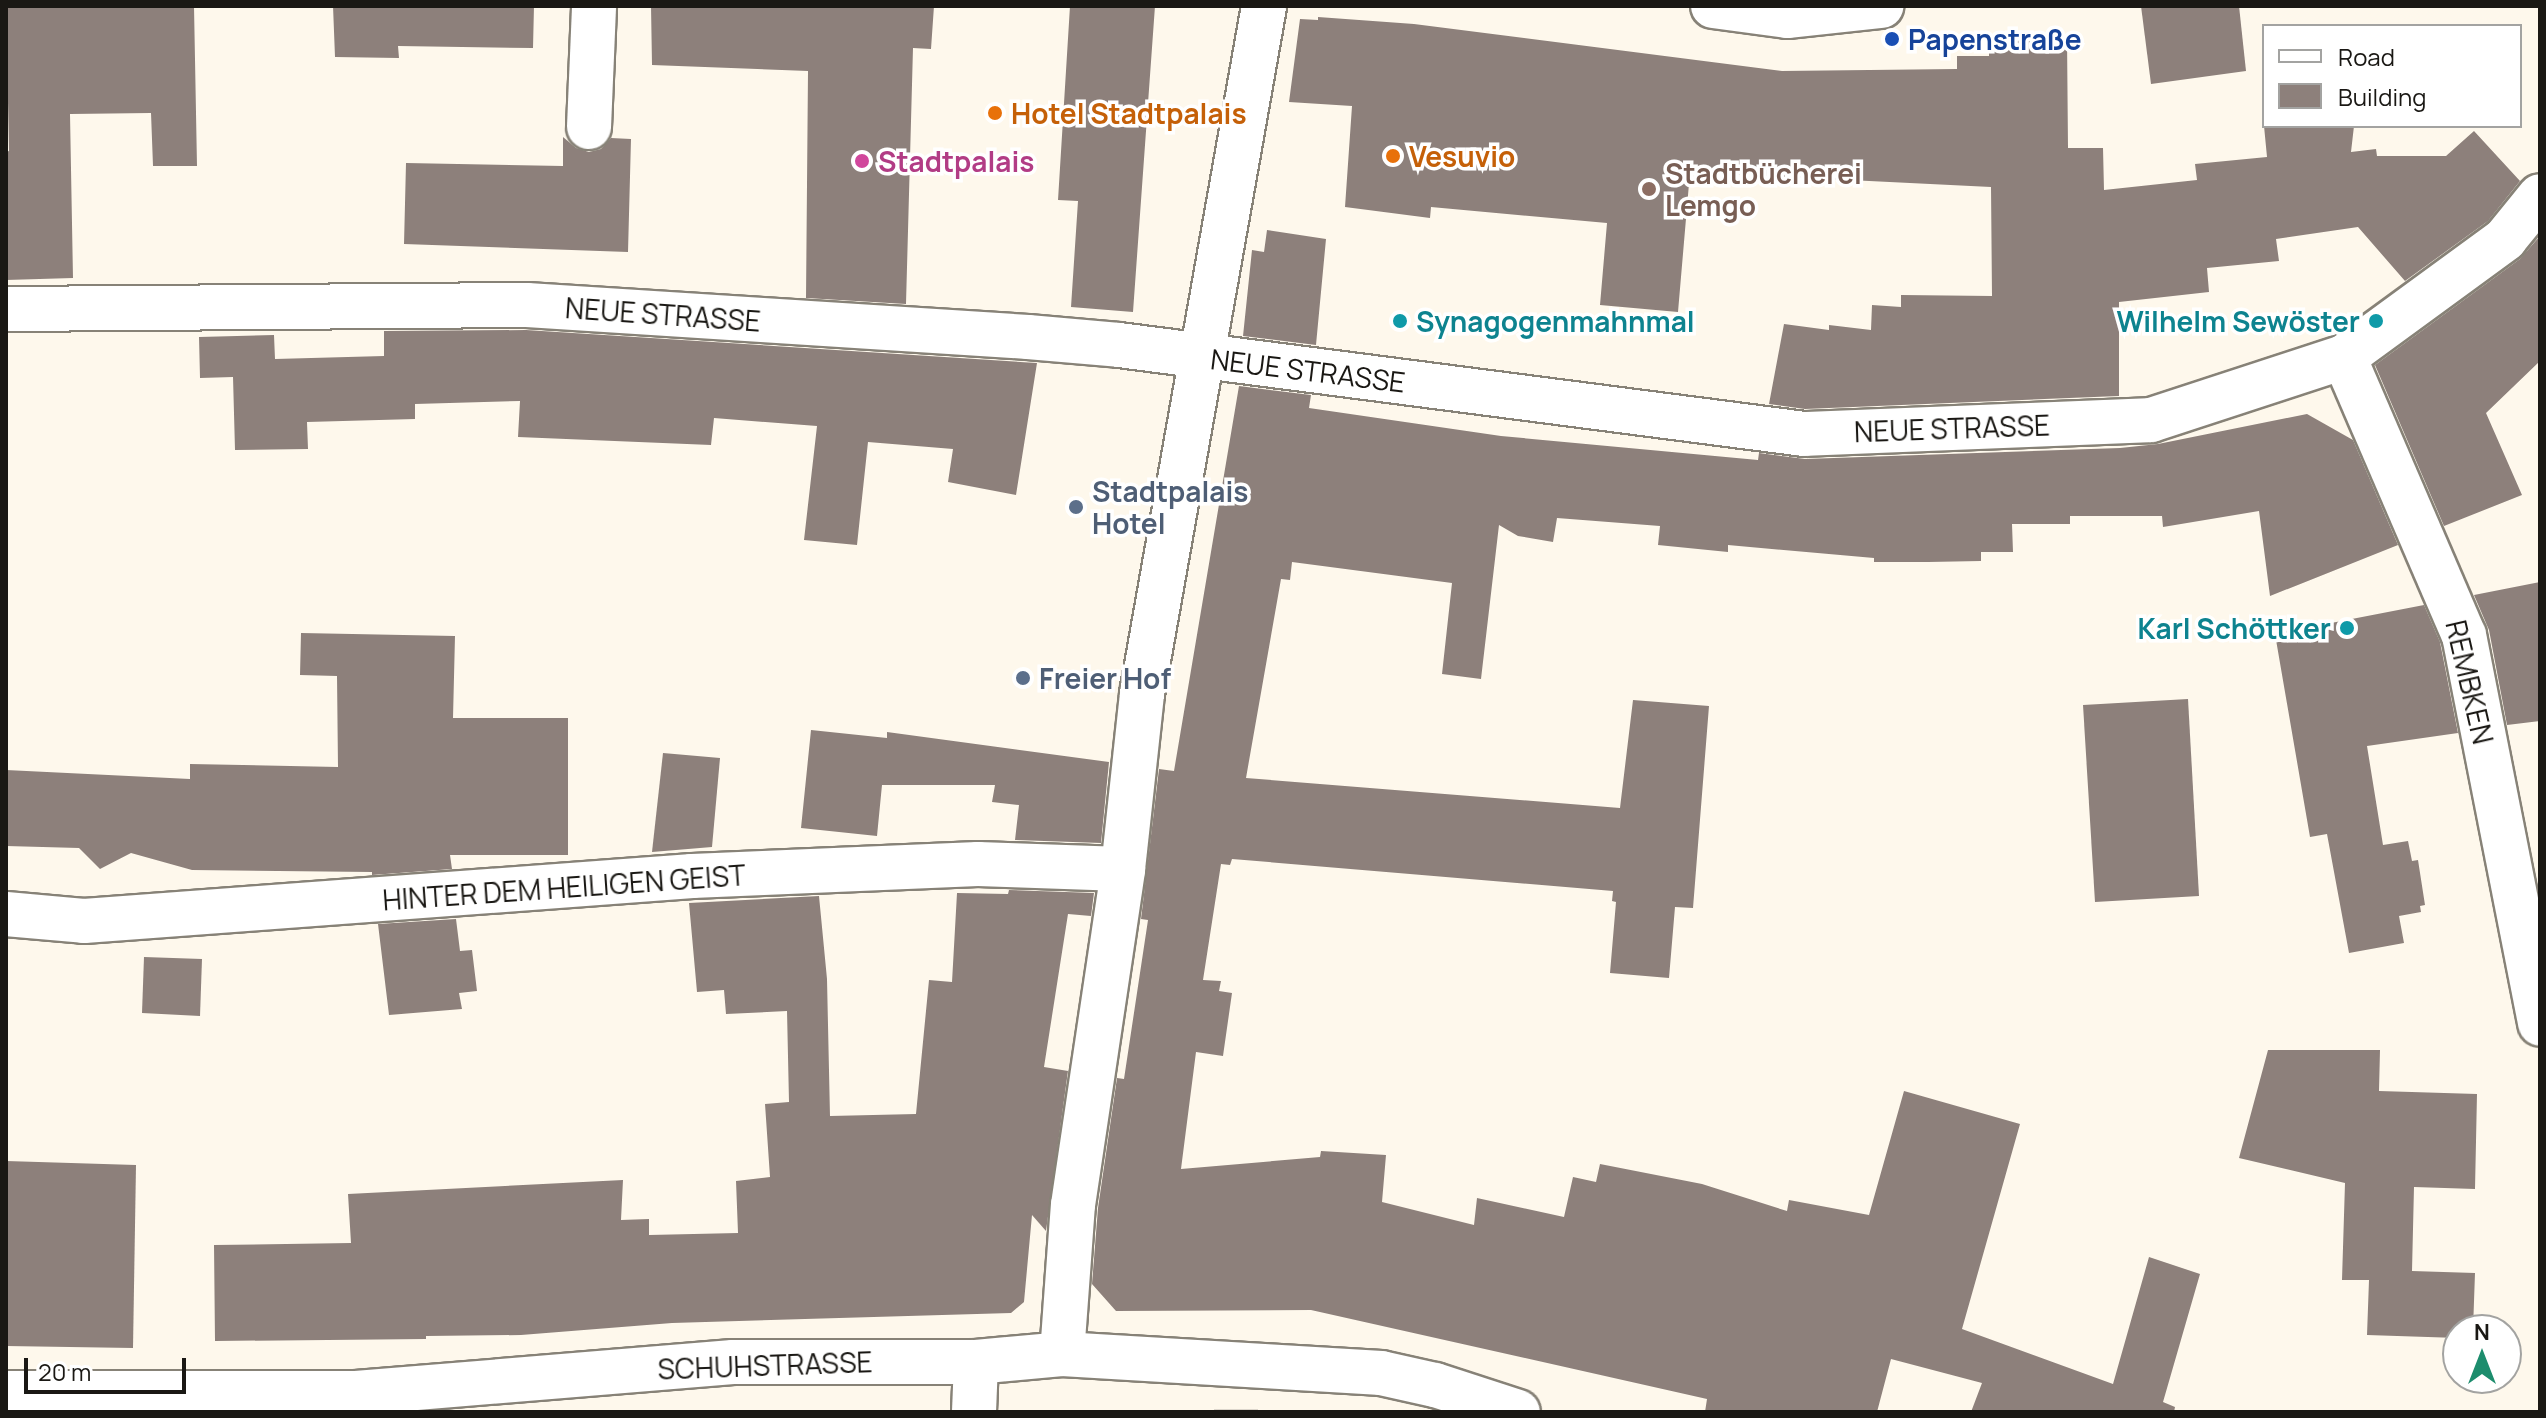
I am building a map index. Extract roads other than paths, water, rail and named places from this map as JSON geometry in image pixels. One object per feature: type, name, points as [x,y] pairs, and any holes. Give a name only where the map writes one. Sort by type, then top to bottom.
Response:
[{"type":"street","points":[[589,127],[594,6]]},
{"type":"street","points":[[1062,1354],[1073,1205],[1123,869],[1142,694],[1264,6]]},
{"type":"street","points":[[1713,6],[1787,16],[1881,6]]},
{"type":"street","name":"NEUE STRASSE","points":[[6,309],[527,305],[1028,337],[1201,356],[1804,434],[2151,420],[2344,357],[2505,239],[2540,196]]},
{"type":"street","name":"REMBKEN","points":[[2344,357],[2464,635],[2540,1024]]},
{"type":"street","name":"HINTER DEM HEILIGEN GEIST","points":[[6,914],[84,921],[692,876],[963,865],[1123,869]]},
{"type":"street","name":"SCHUHSTRASSE","points":[[6,1393],[356,1393],[733,1362],[976,1362],[1062,1354],[1381,1373],[1435,1385],[1518,1412]]},
{"type":"street","points":[[974,1412],[976,1362]]},
{"type":"place","name":"Papenstraße","points":[[1892,39]]},
{"type":"place","name":"Hotel Stadtpalais","points":[[995,113]]},
{"type":"place","name":"Vesuvio","points":[[1393,156]]},
{"type":"place","name":"Stadtpalais","points":[[862,161]]},
{"type":"place","name":"Stadtbücherei Lemgo","points":[[1649,189]]},
{"type":"place","name":"Synagogenmahnmal","points":[[1400,321]]},
{"type":"place","name":"Wilhelm Sewöster","points":[[2376,321]]},
{"type":"place","name":"Stadtpalais Hotel","points":[[1076,507]]},
{"type":"place","name":"Karl Schöttker","points":[[2347,628]]},
{"type":"place","name":"Freier Hof","points":[[1023,678]]}]
